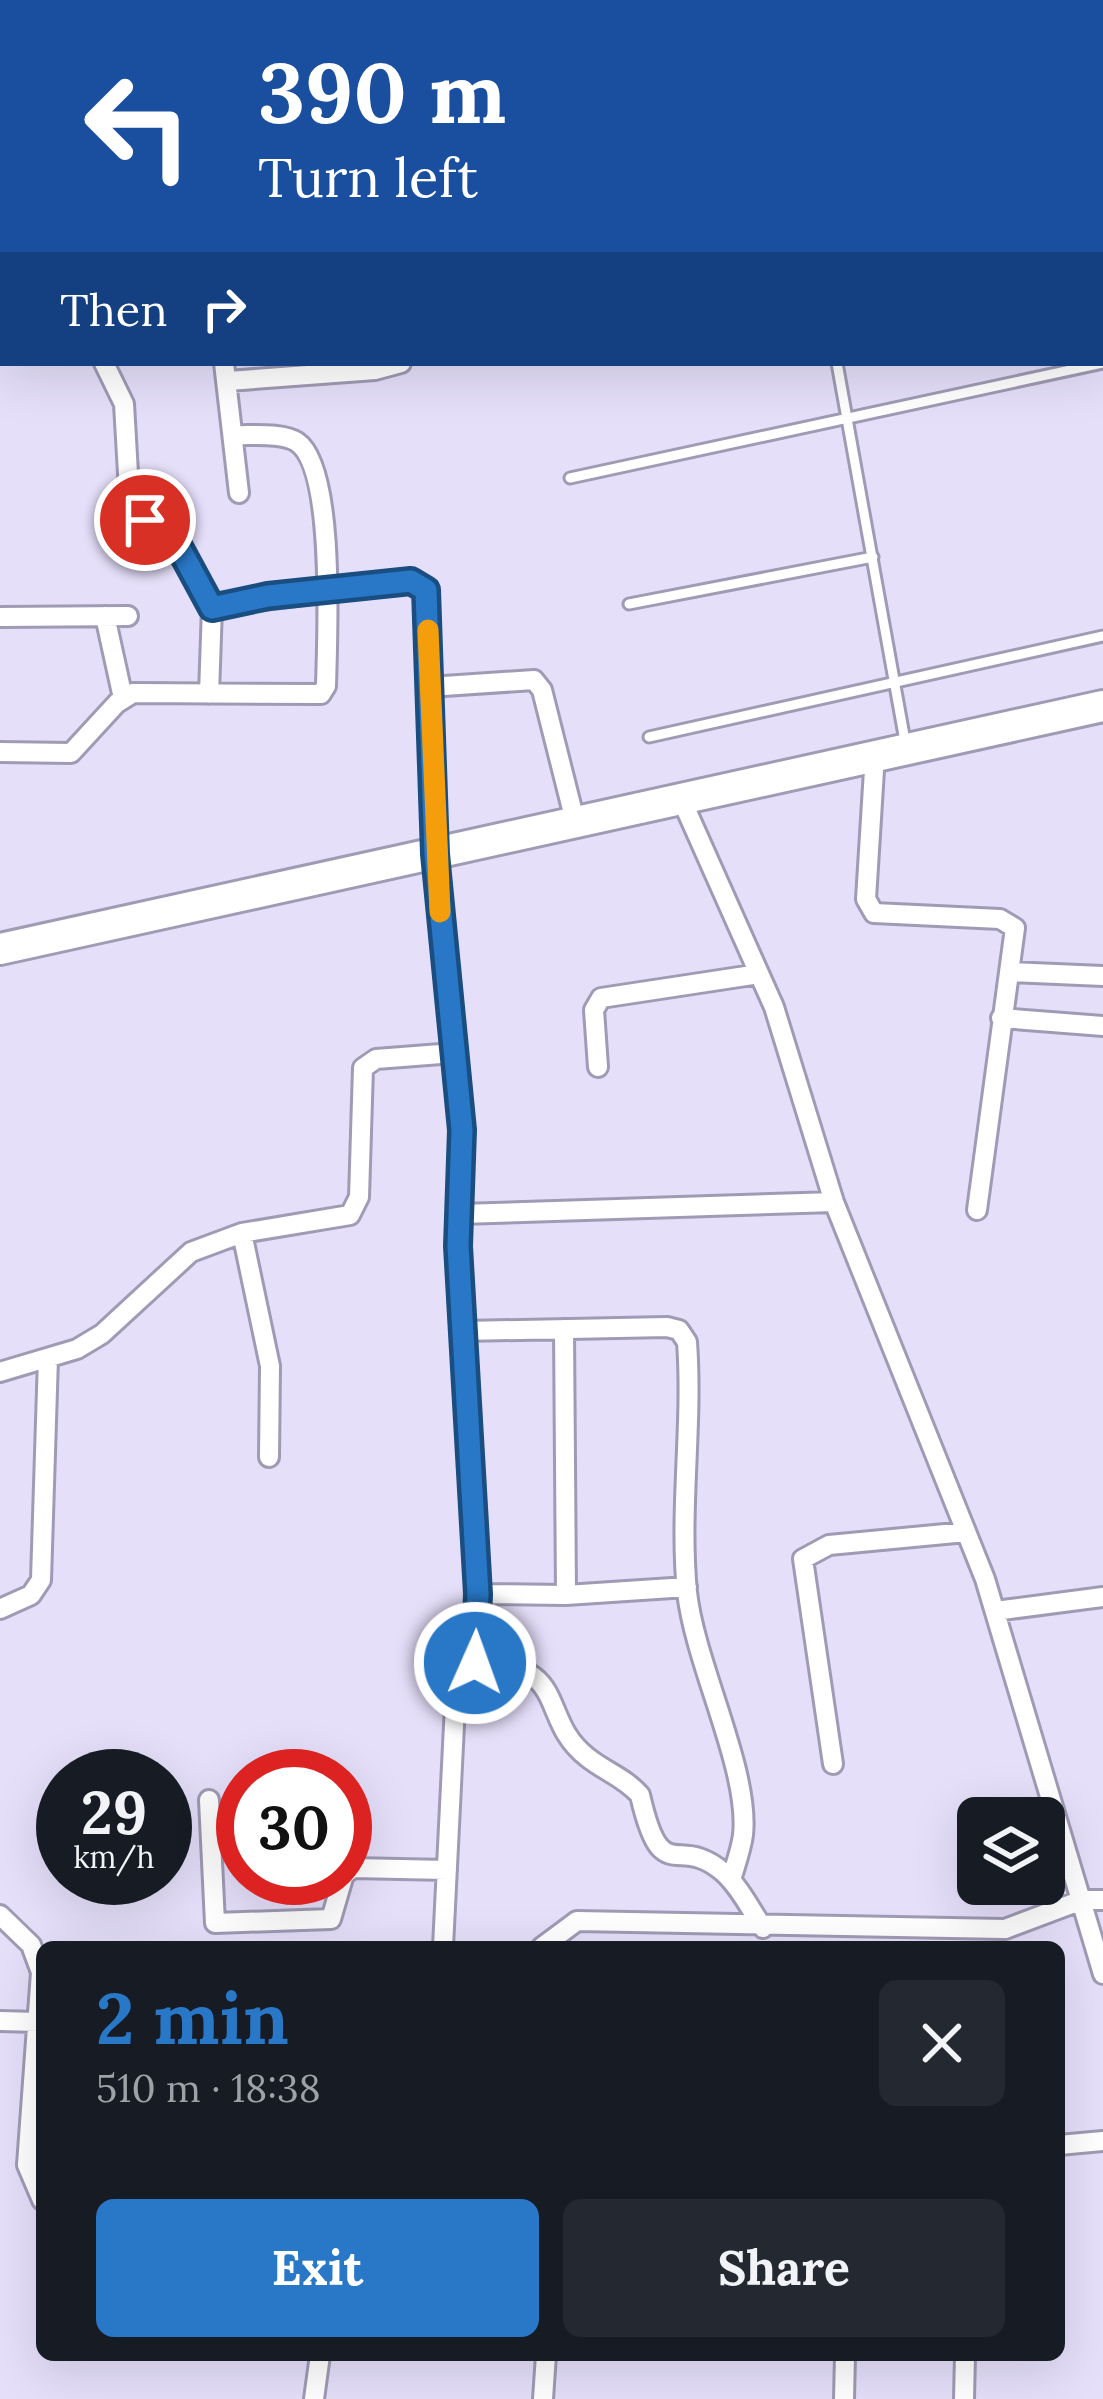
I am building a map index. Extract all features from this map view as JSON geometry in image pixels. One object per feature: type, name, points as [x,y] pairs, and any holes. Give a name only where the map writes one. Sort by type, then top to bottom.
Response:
[{"type":"main road","points":[[0,949],[1103,706]]},
{"type":"street","points":[[105,366],[124,404],[130,508],[173,536],[212,608],[209,694]]},
{"type":"street","points":[[239,493],[226,372],[390,366]]},
{"type":"street","points":[[0,752],[71,753],[123,698],[321,694],[326,686],[327,531],[306,452],[292,439],[233,435]]},
{"type":"street","points":[[212,608],[329,590],[422,584],[435,854],[462,1130],[464,1331],[478,1594],[475,1663],[470,1685],[455,1705],[442,1941]]},
{"type":"street","points":[[0,616],[128,616]]},
{"type":"street","points":[[105,616],[123,698]]},
{"type":"street","points":[[429,687],[534,680],[542,690],[575,820]]},
{"type":"street","points":[[875,754],[869,907],[880,917],[1008,920],[1017,942],[1001,1018],[977,1210]]},
{"type":"street","points":[[680,796],[759,974],[834,1202],[995,1611],[1103,1974]]},
{"type":"street","points":[[1011,972],[1103,976]]},
{"type":"street","points":[[598,1067],[594,1010],[601,998],[759,974]]},
{"type":"street","points":[[1001,1018],[1103,1026]]},
{"type":"street","points":[[0,1372],[48,1358],[102,1334],[190,1252],[242,1233],[350,1215],[358,1197],[363,1069],[376,1059],[454,1054]]},
{"type":"street","points":[[460,1214],[834,1202]]},
{"type":"street","points":[[242,1233],[270,1366],[269,1457]]},
{"type":"street","points":[[464,1331],[667,1327],[680,1330],[687,1342],[686,1587],[695,1650],[719,1711],[741,1813],[743,1834],[731,1880]]},
{"type":"street","points":[[564,1329],[566,1595]]},
{"type":"street","points":[[0,1609],[40,1586],[48,1358]]},
{"type":"street","points":[[832,1764],[803,1559],[829,1545],[966,1532]]},
{"type":"street","points":[[478,1594],[566,1595],[686,1587]]},
{"type":"street","points":[[995,1611],[1103,1597]]},
{"type":"street","points":[[475,1663],[521,1668],[554,1701],[587,1758],[640,1795],[651,1841],[659,1850],[720,1868],[763,1928]]},
{"type":"street","points":[[209,1800],[214,1923],[331,1919],[335,1905]]},
{"type":"street","points":[[372,1868],[447,1870]]},
{"type":"street","points":[[550,1941],[577,1921],[987,1938],[1082,1900],[1103,1900]]},
{"type":"street","points":[[0,1915],[23,1933],[36,1956]]},
{"type":"street","points":[[689,1927],[692,1941]]},
{"type":"street","points":[[0,2020],[36,2022]]},
{"type":"street","points":[[36,2048],[27,2165],[36,2186]]},
{"type":"street","points":[[1065,2143],[1103,2140]]},
{"type":"street","points":[[314,2399],[319,2361]]},
{"type":"street","points":[[543,2399],[546,2361]]},
{"type":"street","points":[[844,2399],[845,2361]]},
{"type":"street","points":[[964,2399],[965,2361]]},
{"type":"lane","points":[[838,366],[906,748]]},
{"type":"lane","points":[[570,478],[1089,366]]},
{"type":"lane","points":[[629,604],[873,557]]},
{"type":"lane","points":[[649,736],[1103,636]]},
{"type":"slow traffic","points":[[428,630],[440,912]]},
{"type":"route","points":[[145,520],[173,536],[212,608],[268,596],[411,581],[426,590],[435,854],[462,1130],[458,1246],[478,1594],[475,1663]]}]
